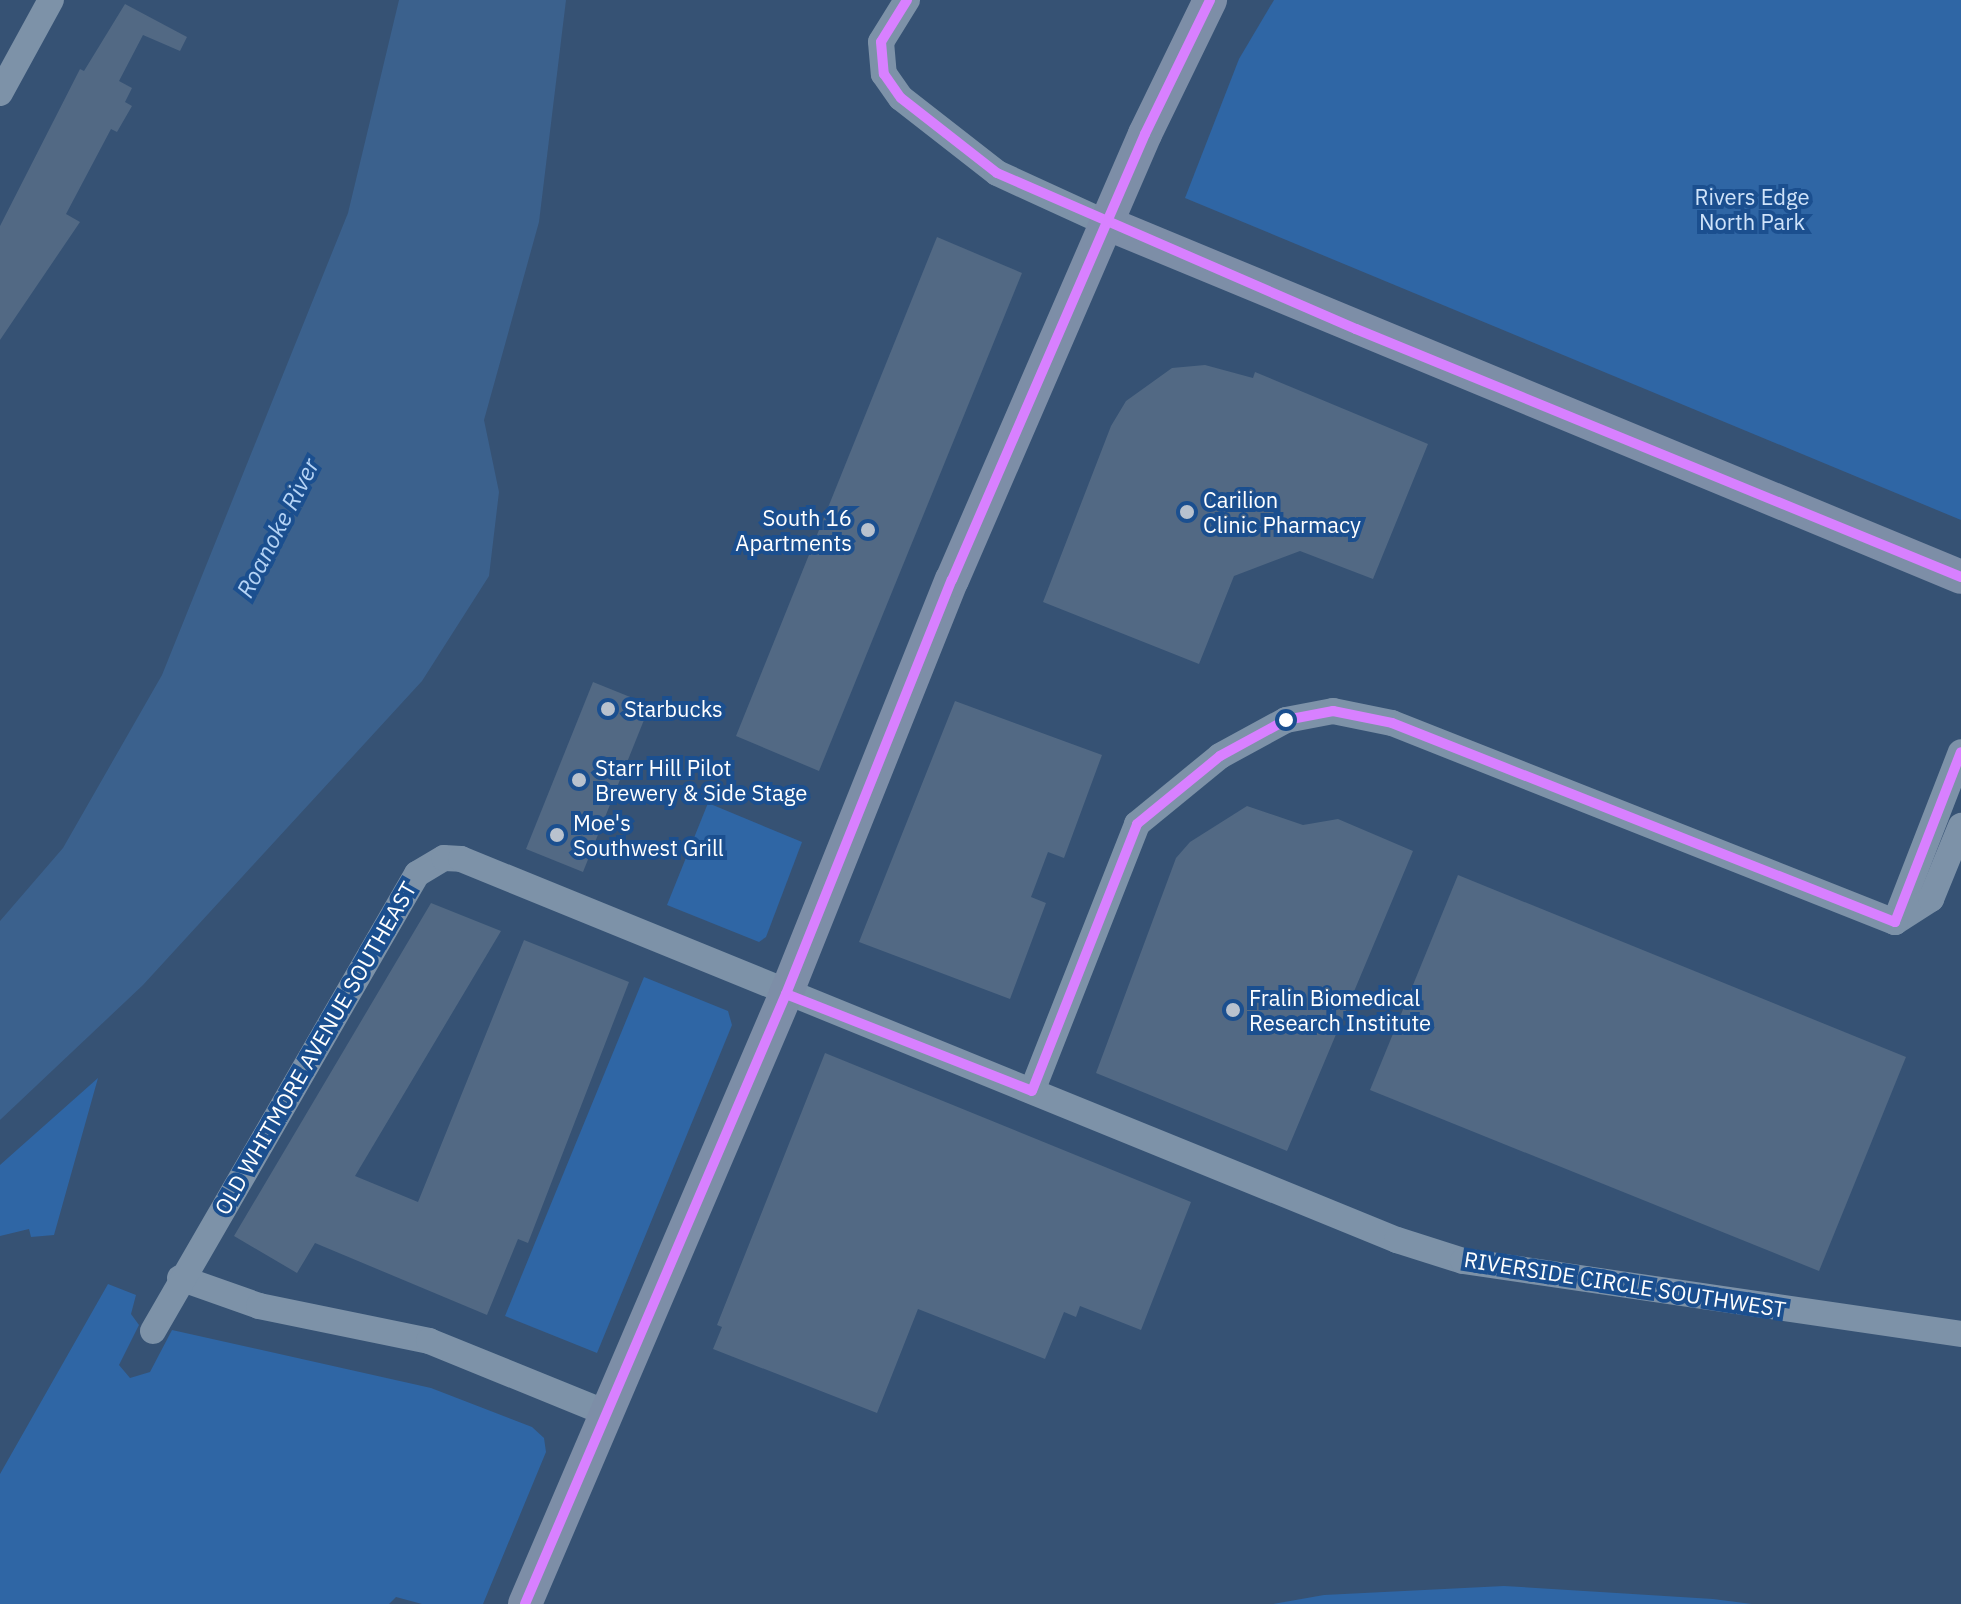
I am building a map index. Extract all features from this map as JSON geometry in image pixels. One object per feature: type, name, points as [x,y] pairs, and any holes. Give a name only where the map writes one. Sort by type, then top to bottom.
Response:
[{"type":"main road","points":[[525,1604],[786,994],[952,580],[1145,134],[1210,0]]},
{"type":"main road","points":[[1106,223],[1961,577]]},
{"type":"street","points":[[0,93],[51,0]]},
{"type":"street","points":[[907,0],[881,42],[884,74],[901,98],[997,173],[1106,223]]},
{"type":"street","points":[[1032,1091],[1137,824],[1220,756],[1297,718],[1333,711],[1392,723],[1895,922]]},
{"type":"street","points":[[1895,922],[1961,752]]},
{"type":"street","points":[[1895,922],[1931,899],[1961,826]]},
{"type":"street","name":"OLD WHITMORE AVENUE SOUTHEAST","points":[[180,1278],[417,874],[429,863],[461,859],[786,994]]},
{"type":"street","name":"RIVERSIDE CIRCLE SOUTHWEST","points":[[786,994],[1397,1240],[1463,1261],[1961,1334]]},
{"type":"street","points":[[153,1331],[180,1278],[259,1306],[429,1341],[606,1413]]},
{"type":"green space","name":"Rivers Edge North Park","points":[[1274,0],[1961,0],[1961,520],[1185,198],[1239,59]]},
{"type":"green space","points":[[708,803],[802,842],[766,937],[759,942],[667,905]]},
{"type":"green space","points":[[644,977],[728,1011],[732,1025],[597,1353],[505,1316]]},
{"type":"green space","points":[[98,1078],[54,1235],[31,1237],[29,1229],[0,1236],[0,1165]]},
{"type":"green space","points":[[108,1284],[136,1295],[131,1314],[139,1325],[119,1365],[130,1378],[150,1372],[172,1330],[431,1388],[532,1427],[544,1438],[546,1452],[483,1604],[422,1604],[396,1597],[389,1604],[0,1604],[0,1474]]},
{"type":"green space","points":[[1504,1586],[1752,1604],[1273,1604],[1324,1595]]},
{"type":"water","name":"Roanoke River","points":[[399,0],[566,0],[539,222],[484,420],[499,492],[489,576],[422,681],[143,985],[0,1120],[0,921],[63,848],[162,675],[348,213]]},
{"type":"building","points":[[125,4],[187,37],[180,51],[143,35],[119,81],[132,88],[125,102],[132,106],[117,132],[111,129],[66,214],[80,222],[0,340],[0,226],[80,69],[84,71]]},
{"type":"building","name":"South 16 Apartments","points":[[937,237],[1022,273],[819,771],[736,736]]},
{"type":"building","points":[[1205,365],[1253,378],[1255,372],[1428,444],[1373,579],[1300,551],[1234,576],[1199,664],[1043,602],[1111,426],[1126,401],[1172,368]]},
{"type":"building","points":[[593,682],[650,705],[583,872],[526,849]]},
{"type":"building","points":[[955,701],[1102,755],[1064,858],[1048,852],[1031,897],[1046,903],[1010,999],[859,942]]},
{"type":"building","name":"Fralin Biomedical Research Institute","points":[[1247,806],[1303,825],[1338,819],[1413,851],[1287,1151],[1096,1073],[1176,858],[1190,842]]},
{"type":"building","points":[[1458,875],[1906,1057],[1819,1271],[1370,1090]]},
{"type":"building","points":[[431,903],[501,931],[355,1176],[418,1202],[524,940],[629,982],[528,1243],[518,1239],[487,1315],[315,1243],[297,1273],[234,1236]]},
{"type":"building","points":[[825,1053],[1191,1202],[1141,1330],[1080,1306],[1076,1317],[1064,1312],[1045,1359],[918,1309],[877,1413],[713,1349],[722,1327],[717,1325]]},
{"type":"transit line","points":[[907,0],[881,42],[884,74],[901,98],[997,173],[1356,329],[1961,577]]},
{"type":"transit line","points":[[525,1604],[786,994],[952,580],[1145,134],[1210,0]]},
{"type":"transit line","points":[[786,994],[1032,1091],[1137,824],[1220,756],[1286,720],[1333,711],[1392,723],[1895,922],[1961,752]]},
{"type":"place","name":"Carilion Clinic Pharmacy","points":[[1187,512]]},
{"type":"place","name":"South 16 Apartments","points":[[868,530]]},
{"type":"place","name":"Starbucks","points":[[608,709]]},
{"type":"place","name":"Starr Hill Pilot Brewery & Side Stage","points":[[579,780]]},
{"type":"place","name":"Moe's Southwest Grill","points":[[557,835]]},
{"type":"place","name":"Fralin Biomedical Research Institute","points":[[1233,1010]]}]
